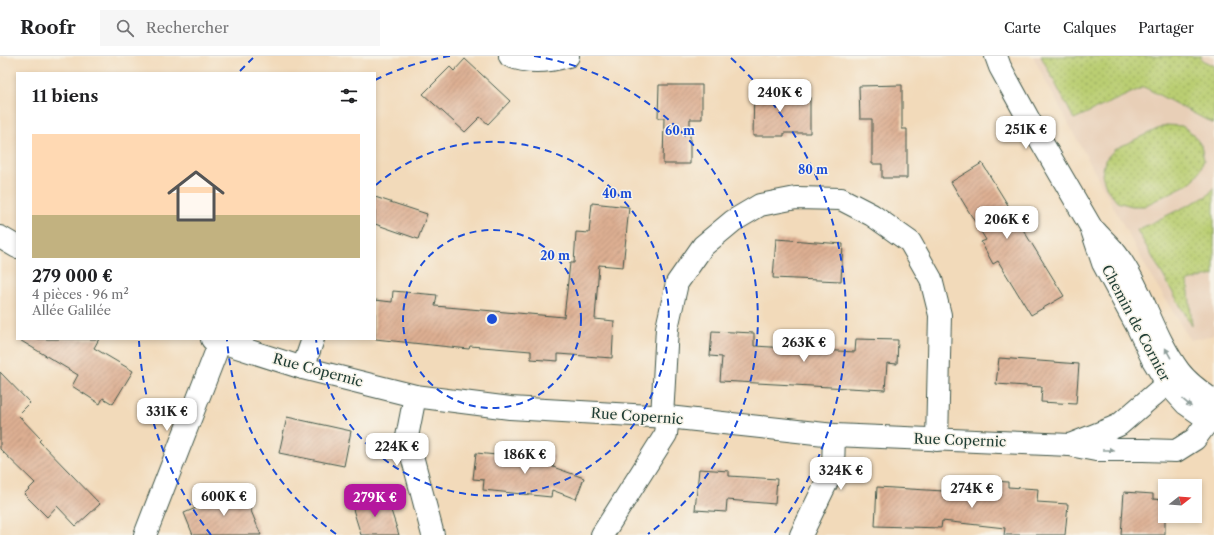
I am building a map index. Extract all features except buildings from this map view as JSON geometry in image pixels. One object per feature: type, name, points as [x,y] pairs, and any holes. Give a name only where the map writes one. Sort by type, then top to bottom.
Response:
[{"type":"street","points":[[510,56],[518,60],[537,62],[568,56]]},
{"type":"street","name":"Chemin de Cornier","points":[[996,56],[1000,67],[1034,129],[1091,227],[1120,261],[1130,277],[1168,352],[1173,378],[1199,390],[1213,413]]},
{"type":"street","points":[[602,535],[666,434],[666,328],[677,283],[703,246],[733,221],[760,204],[796,198],[840,199],[872,215],[910,242],[931,279],[940,315],[937,440]]},
{"type":"street","points":[[0,237],[16,246]]},
{"type":"street","points":[[303,368],[313,340]]},
{"type":"street","points":[[145,535],[225,342]]},
{"type":"street","name":"Rue Copernic","points":[[225,342],[303,368],[415,396],[510,408],[665,417],[834,435],[1070,445],[1096,450],[1176,452],[1195,439],[1213,413]]},
{"type":"street","name":"Rue Copernic","points":[[1070,445],[1110,430],[1131,415],[1173,378]]},
{"type":"street","points":[[415,396],[407,437],[434,535]]},
{"type":"street","points":[[1131,415],[1129,426],[1131,435],[1135,443],[1143,450]]},
{"type":"street","points":[[801,535],[833,469],[834,435]]},
{"type":"shaded area","points":[[1033,56],[1214,56],[1214,335],[1190,340],[1147,269]]},
{"type":"green space","points":[[1041,56],[1202,56],[1200,59],[1214,66],[1214,124],[1144,87],[1074,119]]},
{"type":"green space","points":[[1166,125],[1182,126],[1192,133],[1201,145],[1204,160],[1199,172],[1192,182],[1144,206],[1132,206],[1117,202],[1107,189],[1102,175],[1105,160],[1115,149]]},
{"type":"green space","points":[[1214,188],[1214,275],[1188,281],[1192,326],[1137,230],[1207,196]]}]
